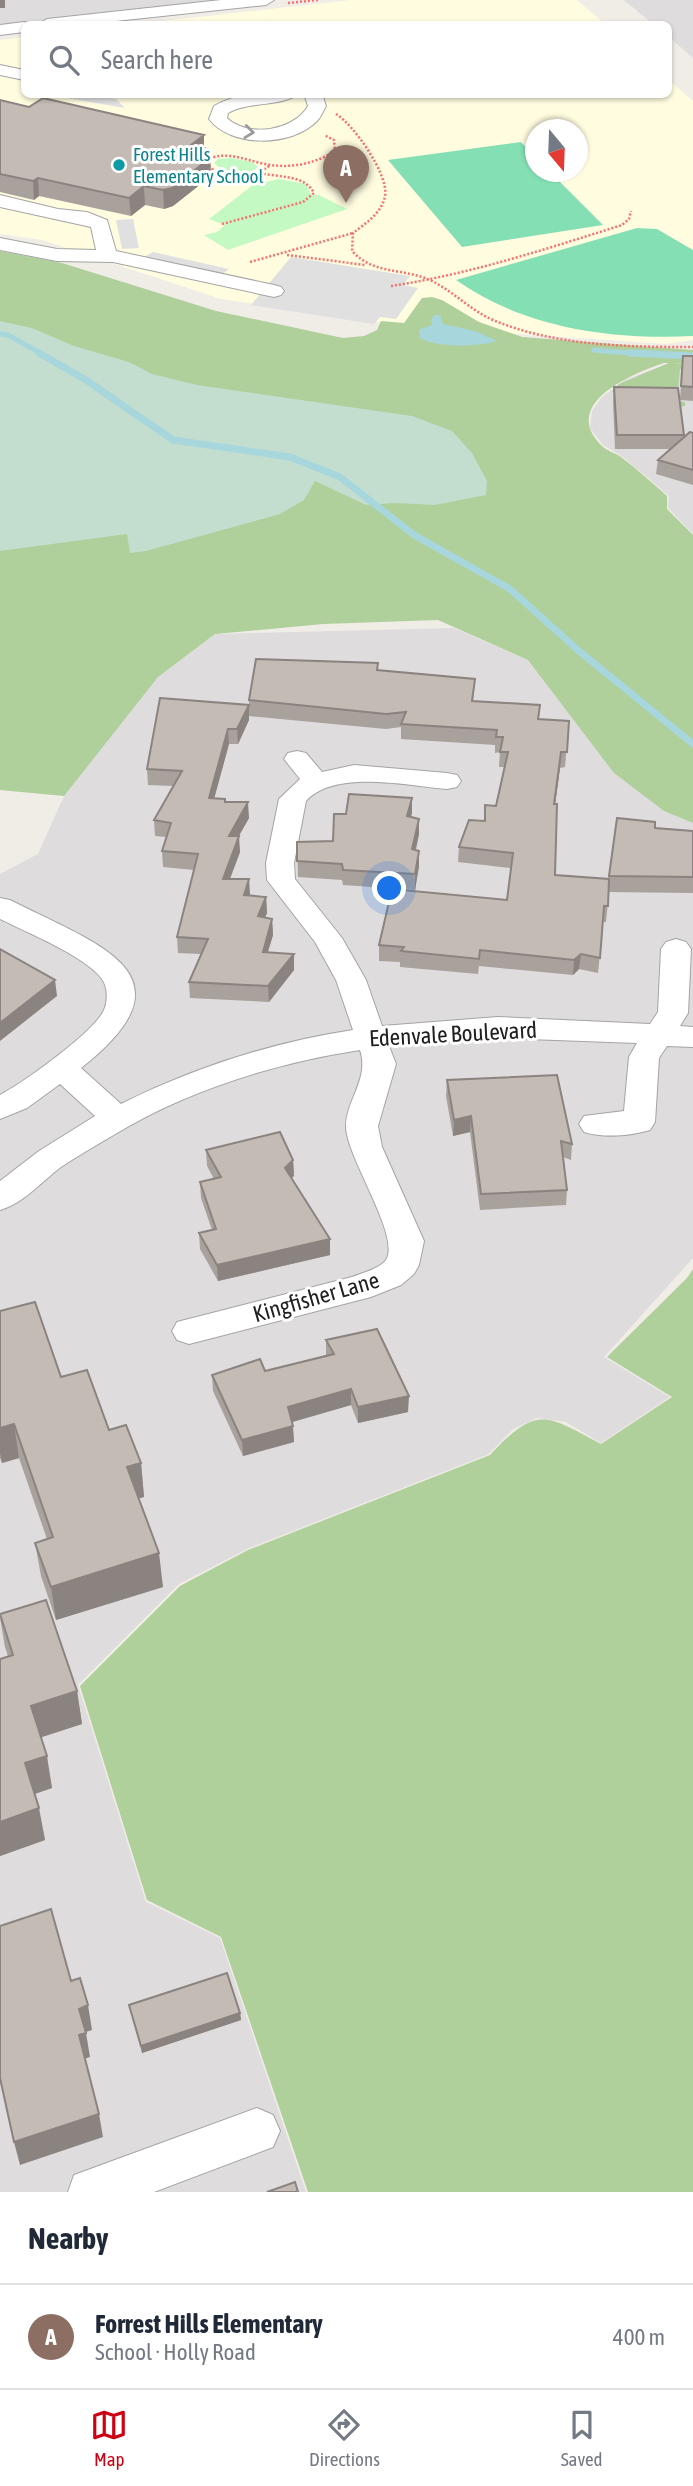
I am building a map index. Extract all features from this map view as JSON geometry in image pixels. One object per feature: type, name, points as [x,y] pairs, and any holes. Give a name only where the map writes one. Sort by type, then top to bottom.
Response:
[{"type":"street","points":[[90,21],[247,10],[266,0]]},
{"type":"street","points":[[0,30],[21,27]]},
{"type":"street","points":[[0,70],[21,74]]},
{"type":"street","points":[[259,98],[236,101],[220,110],[220,124],[234,131],[257,134],[282,132],[303,124],[313,116],[317,106],[314,98]]},
{"type":"street","points":[[0,201],[98,222],[107,256]]},
{"type":"street","points":[[0,244],[57,255],[107,256],[274,291]]},
{"type":"street","name":"Kingfisher Lane","points":[[189,1331],[359,1288],[389,1276],[402,1265],[407,1241],[366,1147],[362,1126],[380,1064],[351,980],[327,939],[281,880],[280,863],[293,799],[303,788],[307,770],[447,781]]},
{"type":"street","points":[[0,907],[96,958],[111,971],[120,984],[122,998],[118,1014],[105,1031],[16,1100],[0,1108]]},
{"type":"street","points":[[596,1124],[639,1122],[644,1057],[673,1013],[676,949]]},
{"type":"street","name":"Edenvale Boulevard","points":[[0,1198],[55,1156],[117,1118],[173,1092],[239,1068],[308,1049],[371,1037],[474,1028],[550,1028],[693,1037]]},
{"type":"street","points":[[60,1067],[117,1118]]},
{"type":"street","points":[[91,2192],[257,2131]]},
{"type":"path","points":[[284,4],[318,0]]},
{"type":"path","points":[[244,264],[353,233],[383,205],[386,190],[368,151],[340,116],[331,112]]},
{"type":"path","points":[[270,166],[261,173],[229,177],[209,167],[206,160],[213,156],[228,155],[270,166],[312,161],[335,152],[334,140],[319,133]]},
{"type":"path","points":[[222,223],[303,202],[314,193],[312,187],[304,181],[271,178],[261,173]]},
{"type":"path","points":[[391,286],[431,280],[509,261],[614,229],[629,219],[631,211]]},
{"type":"path","points":[[353,233],[352,251],[370,266]]},
{"type":"path","points":[[284,254],[410,273],[431,280],[477,312],[528,332],[569,340],[693,347]]},
{"type":"shaded area","points":[[0,0],[236,0],[45,21],[21,21],[21,24],[0,26]]},
{"type":"shaded area","points":[[350,0],[577,0],[602,21],[162,21]]},
{"type":"shaded area","points":[[624,0],[693,0],[693,58],[672,40],[672,21],[649,21]]},
{"type":"shaded area","points":[[21,37],[21,98],[672,98],[672,83],[693,101],[693,340],[666,344],[404,326],[221,299],[42,240],[0,234],[0,40]]},
{"type":"shaded area","points":[[67,98],[110,98],[116,99],[125,108]]},
{"type":"shaded area","points":[[133,219],[139,248],[122,249],[116,220]]},
{"type":"shaded area","points":[[153,252],[229,269],[221,275],[144,257]]},
{"type":"shaded area","points":[[291,257],[410,276],[403,285],[418,288],[396,319],[380,317],[374,324],[251,305]]},
{"type":"shaded area","points":[[669,363],[693,364],[693,534],[668,508],[669,496],[623,457],[603,445],[590,428],[592,411],[602,397],[625,380]]},
{"type":"shaded area","points":[[454,628],[528,660],[664,811],[693,823],[693,1258],[604,1357],[670,1397],[601,1443],[566,1422],[537,1418],[513,1429],[489,1454],[247,1549],[179,1584],[78,1685],[146,1902],[220,1938],[306,2192],[0,2192],[0,874],[38,854],[64,796],[134,705],[158,677],[215,634]]},
{"type":"green space","points":[[521,142],[525,146],[525,182],[560,182],[603,225],[462,247],[388,160]]},
{"type":"green space","points":[[231,158],[252,162],[258,167],[241,175],[224,170],[214,163],[218,159]]},
{"type":"green space","points":[[279,179],[306,184],[311,194],[319,195],[347,209],[228,250],[204,235],[217,232],[225,225],[209,219],[253,185]]},
{"type":"green space","points":[[637,228],[657,229],[693,250],[693,336],[631,336],[569,328],[510,310],[456,280]]},
{"type":"green space","points":[[0,251],[62,263],[216,311],[343,338],[364,336],[377,330],[381,321],[404,323],[422,298],[432,297],[479,322],[522,337],[693,350],[693,364],[672,363],[693,365],[693,370],[680,369],[677,401],[685,402],[685,406],[676,408],[612,392],[619,384],[669,363],[664,363],[634,375],[619,383],[604,393],[594,404],[589,417],[591,431],[602,446],[621,457],[667,496],[667,509],[693,535],[693,823],[664,811],[614,773],[528,660],[438,620],[323,624],[215,634],[158,677],[64,796],[0,790]]},
{"type":"green space","points":[[0,321],[32,328],[74,346],[129,362],[152,374],[197,385],[412,416],[452,431],[472,453],[487,481],[486,495],[435,505],[366,505],[315,481],[304,500],[280,514],[146,551],[130,553],[127,534],[0,551]]},
{"type":"green space","points":[[693,1269],[693,2192],[308,2192],[221,1937],[147,1900],[80,1686],[180,1586],[248,1550],[490,1455],[519,1428],[531,1422],[554,1421],[601,1444],[672,1397],[607,1357]]},
{"type":"water","points":[[440,315],[443,324],[475,331],[497,341],[458,346],[436,344],[420,338],[419,330],[432,325],[431,319]]},
{"type":"building","name":"Forest Hills Elementary School","points":[[43,98],[204,135],[191,145],[204,148],[195,155],[210,158],[172,188],[163,190],[144,186],[129,198],[38,178],[33,181],[0,174],[0,100],[29,107]]},
{"type":"building","points":[[683,356],[693,356],[693,387],[681,386]]},
{"type":"building","points":[[614,387],[678,388],[684,435],[617,435]]},
{"type":"building","points":[[690,432],[693,433],[693,470],[658,460]]},
{"type":"building","points":[[256,659],[378,663],[377,670],[475,679],[472,701],[540,705],[538,719],[569,721],[567,752],[561,752],[554,804],[557,804],[555,875],[609,879],[600,958],[581,954],[574,960],[480,950],[479,959],[401,951],[404,947],[379,945],[392,889],[507,900],[513,853],[459,847],[469,820],[485,821],[485,805],[496,806],[508,752],[500,752],[503,737],[496,737],[497,730],[401,724],[406,712],[386,714],[249,700]]},
{"type":"building","points":[[160,698],[249,705],[237,729],[228,729],[209,798],[225,799],[225,802],[248,802],[229,836],[239,836],[223,879],[249,879],[244,895],[266,897],[258,916],[272,919],[263,952],[294,954],[268,986],[189,982],[208,939],[177,937],[198,854],[162,851],[171,823],[154,820],[182,771],[147,769]]},
{"type":"building","points":[[349,794],[412,798],[407,816],[419,819],[412,849],[419,851],[415,874],[343,870],[342,864],[297,861],[297,842],[333,841],[334,814],[346,814]]},
{"type":"building","points":[[617,818],[655,822],[655,828],[693,831],[693,877],[609,876]]},
{"type":"building","points":[[0,949],[55,980],[0,1023]]},
{"type":"building","points":[[557,1075],[572,1144],[561,1141],[567,1190],[481,1194],[471,1116],[454,1120],[447,1080]]},
{"type":"building","points":[[280,1132],[293,1160],[285,1168],[330,1239],[217,1265],[199,1233],[216,1229],[200,1182],[221,1177],[206,1150]]},
{"type":"building","points":[[35,1302],[61,1377],[87,1370],[109,1430],[126,1425],[141,1463],[127,1467],[159,1553],[51,1587],[35,1543],[53,1537],[14,1424],[0,1428],[0,1311]]},
{"type":"building","points":[[377,1329],[409,1396],[358,1407],[351,1389],[288,1407],[293,1426],[242,1440],[212,1375],[260,1359],[265,1371],[334,1354],[326,1340]]},
{"type":"building","points":[[46,1600],[77,1691],[31,1706],[47,1756],[25,1763],[39,1808],[0,1822],[0,1659],[13,1655],[0,1614]]},
{"type":"building","points":[[51,1909],[71,1981],[80,1978],[88,2005],[79,2009],[86,2033],[79,2035],[99,2114],[14,2142],[0,2078],[0,1926]]},
{"type":"building","points":[[227,1973],[240,2013],[141,2046],[129,2005]]},
{"type":"building","points":[[295,2182],[298,2192],[267,2192]]},
{"type":"waterway","points":[[0,334],[8,335],[42,354]]},
{"type":"waterway","points":[[594,350],[615,352]]},
{"type":"waterway","points":[[615,352],[664,354]]},
{"type":"waterway","points":[[615,352],[661,354]]},
{"type":"waterway","points":[[39,353],[86,380],[173,440],[290,457],[340,477],[414,535],[510,589],[579,651],[693,744]]},
{"type":"waterway","points":[[630,353],[693,356],[632,353]]},
{"type":"place","name":"Forest Hills Elementary School","points":[[119,165]]},
{"type":"place","name":"Forrest Hills Elementary","points":[[346,203]]}]
